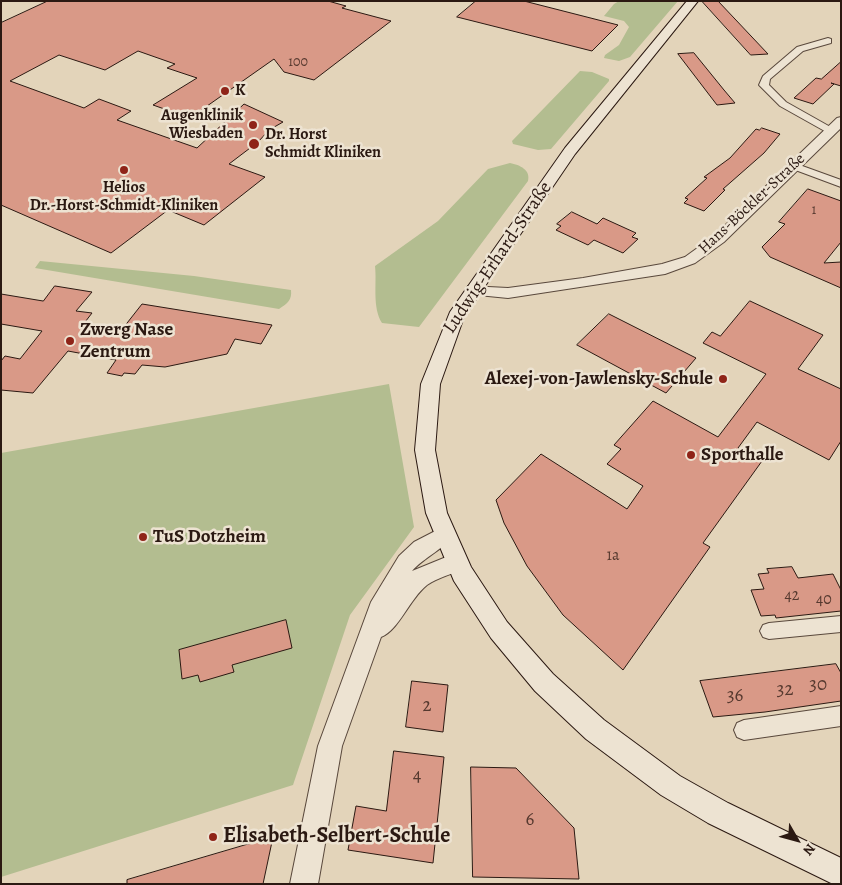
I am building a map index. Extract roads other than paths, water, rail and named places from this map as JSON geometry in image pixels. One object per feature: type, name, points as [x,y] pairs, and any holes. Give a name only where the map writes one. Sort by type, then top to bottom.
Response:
[{"type":"main road","name":"Ludwig-Erhard-Straße","points":[[693,1],[570,151],[478,284],[442,341],[429,384],[424,431],[429,488],[443,536],[472,590],[516,652],[573,712],[650,772],[695,799],[841,873]]},
{"type":"street","points":[[828,41],[800,49],[766,78],[764,85],[782,104],[830,131]]},
{"type":"street","name":"Hans-Böckler-Straße","points":[[478,284],[501,293],[646,273],[690,260],[719,239],[841,121]]},
{"type":"street","points":[[794,166],[841,184]]},
{"type":"street","points":[[304,884],[330,746],[382,602],[400,571],[418,549],[443,536]]},
{"type":"street","points":[[368,645],[401,598],[414,583],[420,578],[456,562]]},
{"type":"street","points":[[769,630],[841,624]]},
{"type":"street","points":[[744,730],[841,716]]},
{"type":"place","name":"K","points":[[225,91]]},
{"type":"place","name":"Augenklinik Wiesbaden","points":[[253,125]]},
{"type":"place","name":"Dr. Horst Schmidt Kliniken","points":[[254,144]]},
{"type":"place","name":"Helios Dr.-Horst-Schmidt-Kliniken","points":[[124,170]]},
{"type":"place","name":"Zwerg Nase Zentrum","points":[[70,341]]},
{"type":"place","name":"Alexej-von-Jawlensky-Schule","points":[[723,379]]},
{"type":"place","name":"Sporthalle","points":[[691,455]]},
{"type":"place","name":"TuS Dotzheim","points":[[143,537]]},
{"type":"place","name":"Elisabeth-Selbert-Schule","points":[[213,837]]}]
